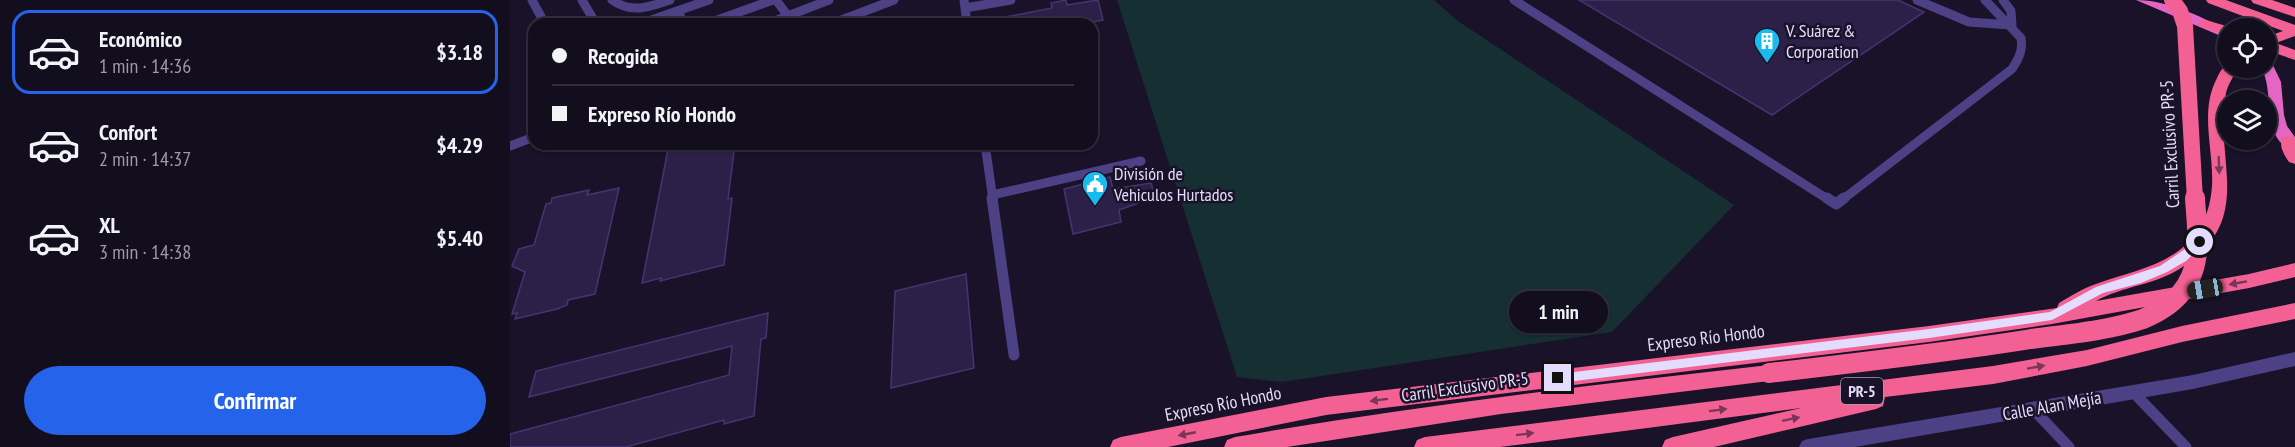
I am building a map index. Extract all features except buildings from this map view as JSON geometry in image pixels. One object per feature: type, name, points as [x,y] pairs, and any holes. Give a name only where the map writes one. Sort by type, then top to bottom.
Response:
[{"type":"highway","points":[[2142,0],[2217,28]]},
{"type":"highway","name":"Carril Exclusivo PR-5","points":[[1234,447],[1317,431],[1460,410],[1998,345],[2100,329],[2157,312],[2174,302],[2188,285],[2196,267],[2198,255],[2185,26],[2180,11],[2172,0]]},
{"type":"highway","points":[[2213,0],[2295,30]]},
{"type":"highway","points":[[2259,0],[2295,14]]},
{"type":"highway","points":[[2277,38],[2295,30]]},
{"type":"highway","points":[[2277,48],[2295,55]]},
{"type":"highway","points":[[2052,316],[2100,290],[2137,280],[2164,269],[2182,258],[2206,235],[2217,215],[2220,192],[2216,104],[2224,78]]},
{"type":"highway","points":[[2272,78],[2277,117],[2293,148]]},
{"type":"highway","name":"Expreso Río Hondo","points":[[1121,447],[1326,406],[1917,335],[2052,316],[2249,281],[2293,268]]},
{"type":"highway","name":"PR-5","points":[[1425,447],[1993,375],[2087,358],[2182,334],[2295,310]]},
{"type":"highway","points":[[1673,447],[1766,424],[1993,375]]},
{"type":"street","name":"Calle Alan Mejía","points":[[1808,447],[2034,410],[2295,359]]},
{"type":"lane","points":[[542,18],[533,2],[545,0]]},
{"type":"lane","points":[[582,0],[592,18]]},
{"type":"lane","points":[[612,0],[627,9],[643,8],[670,0]]},
{"type":"lane","points":[[657,18],[709,0]]},
{"type":"lane","points":[[723,18],[774,0],[788,16]]},
{"type":"lane","points":[[782,18],[829,0]]},
{"type":"lane","points":[[847,18],[894,0]]},
{"type":"lane","points":[[964,4],[1011,0]]},
{"type":"lane","points":[[1514,0],[1836,204],[2012,69],[2021,57],[2024,49],[2021,38],[2012,25],[1993,11],[1985,0]]},
{"type":"lane","points":[[1917,0],[1969,22],[2012,25]]},
{"type":"lane","points":[[2003,0],[2011,11],[2012,25]]},
{"type":"lane","points":[[677,11],[681,18]]},
{"type":"lane","points":[[510,146],[528,139]]},
{"type":"lane","points":[[986,150],[1014,355]]},
{"type":"lane","points":[[992,195],[1141,161]]},
{"type":"lane","points":[[2133,392],[2186,447]]},
{"type":"lane","points":[[2034,410],[2069,447]]},
{"type":"green space","points":[[1117,0],[1434,0],[1458,21],[1734,205],[1612,332],[1282,382],[1237,377]]},
{"type":"place","name":"V. Suárez & Corporation","points":[[1767,64]]},
{"type":"place","name":"División de Vehiculos Hurtados","points":[[1095,207]]},
{"type":"route","points":[[1558,378],[1929,334],[2052,316],[2100,290],[2137,280],[2164,269],[2182,258],[2200,242]]}]
